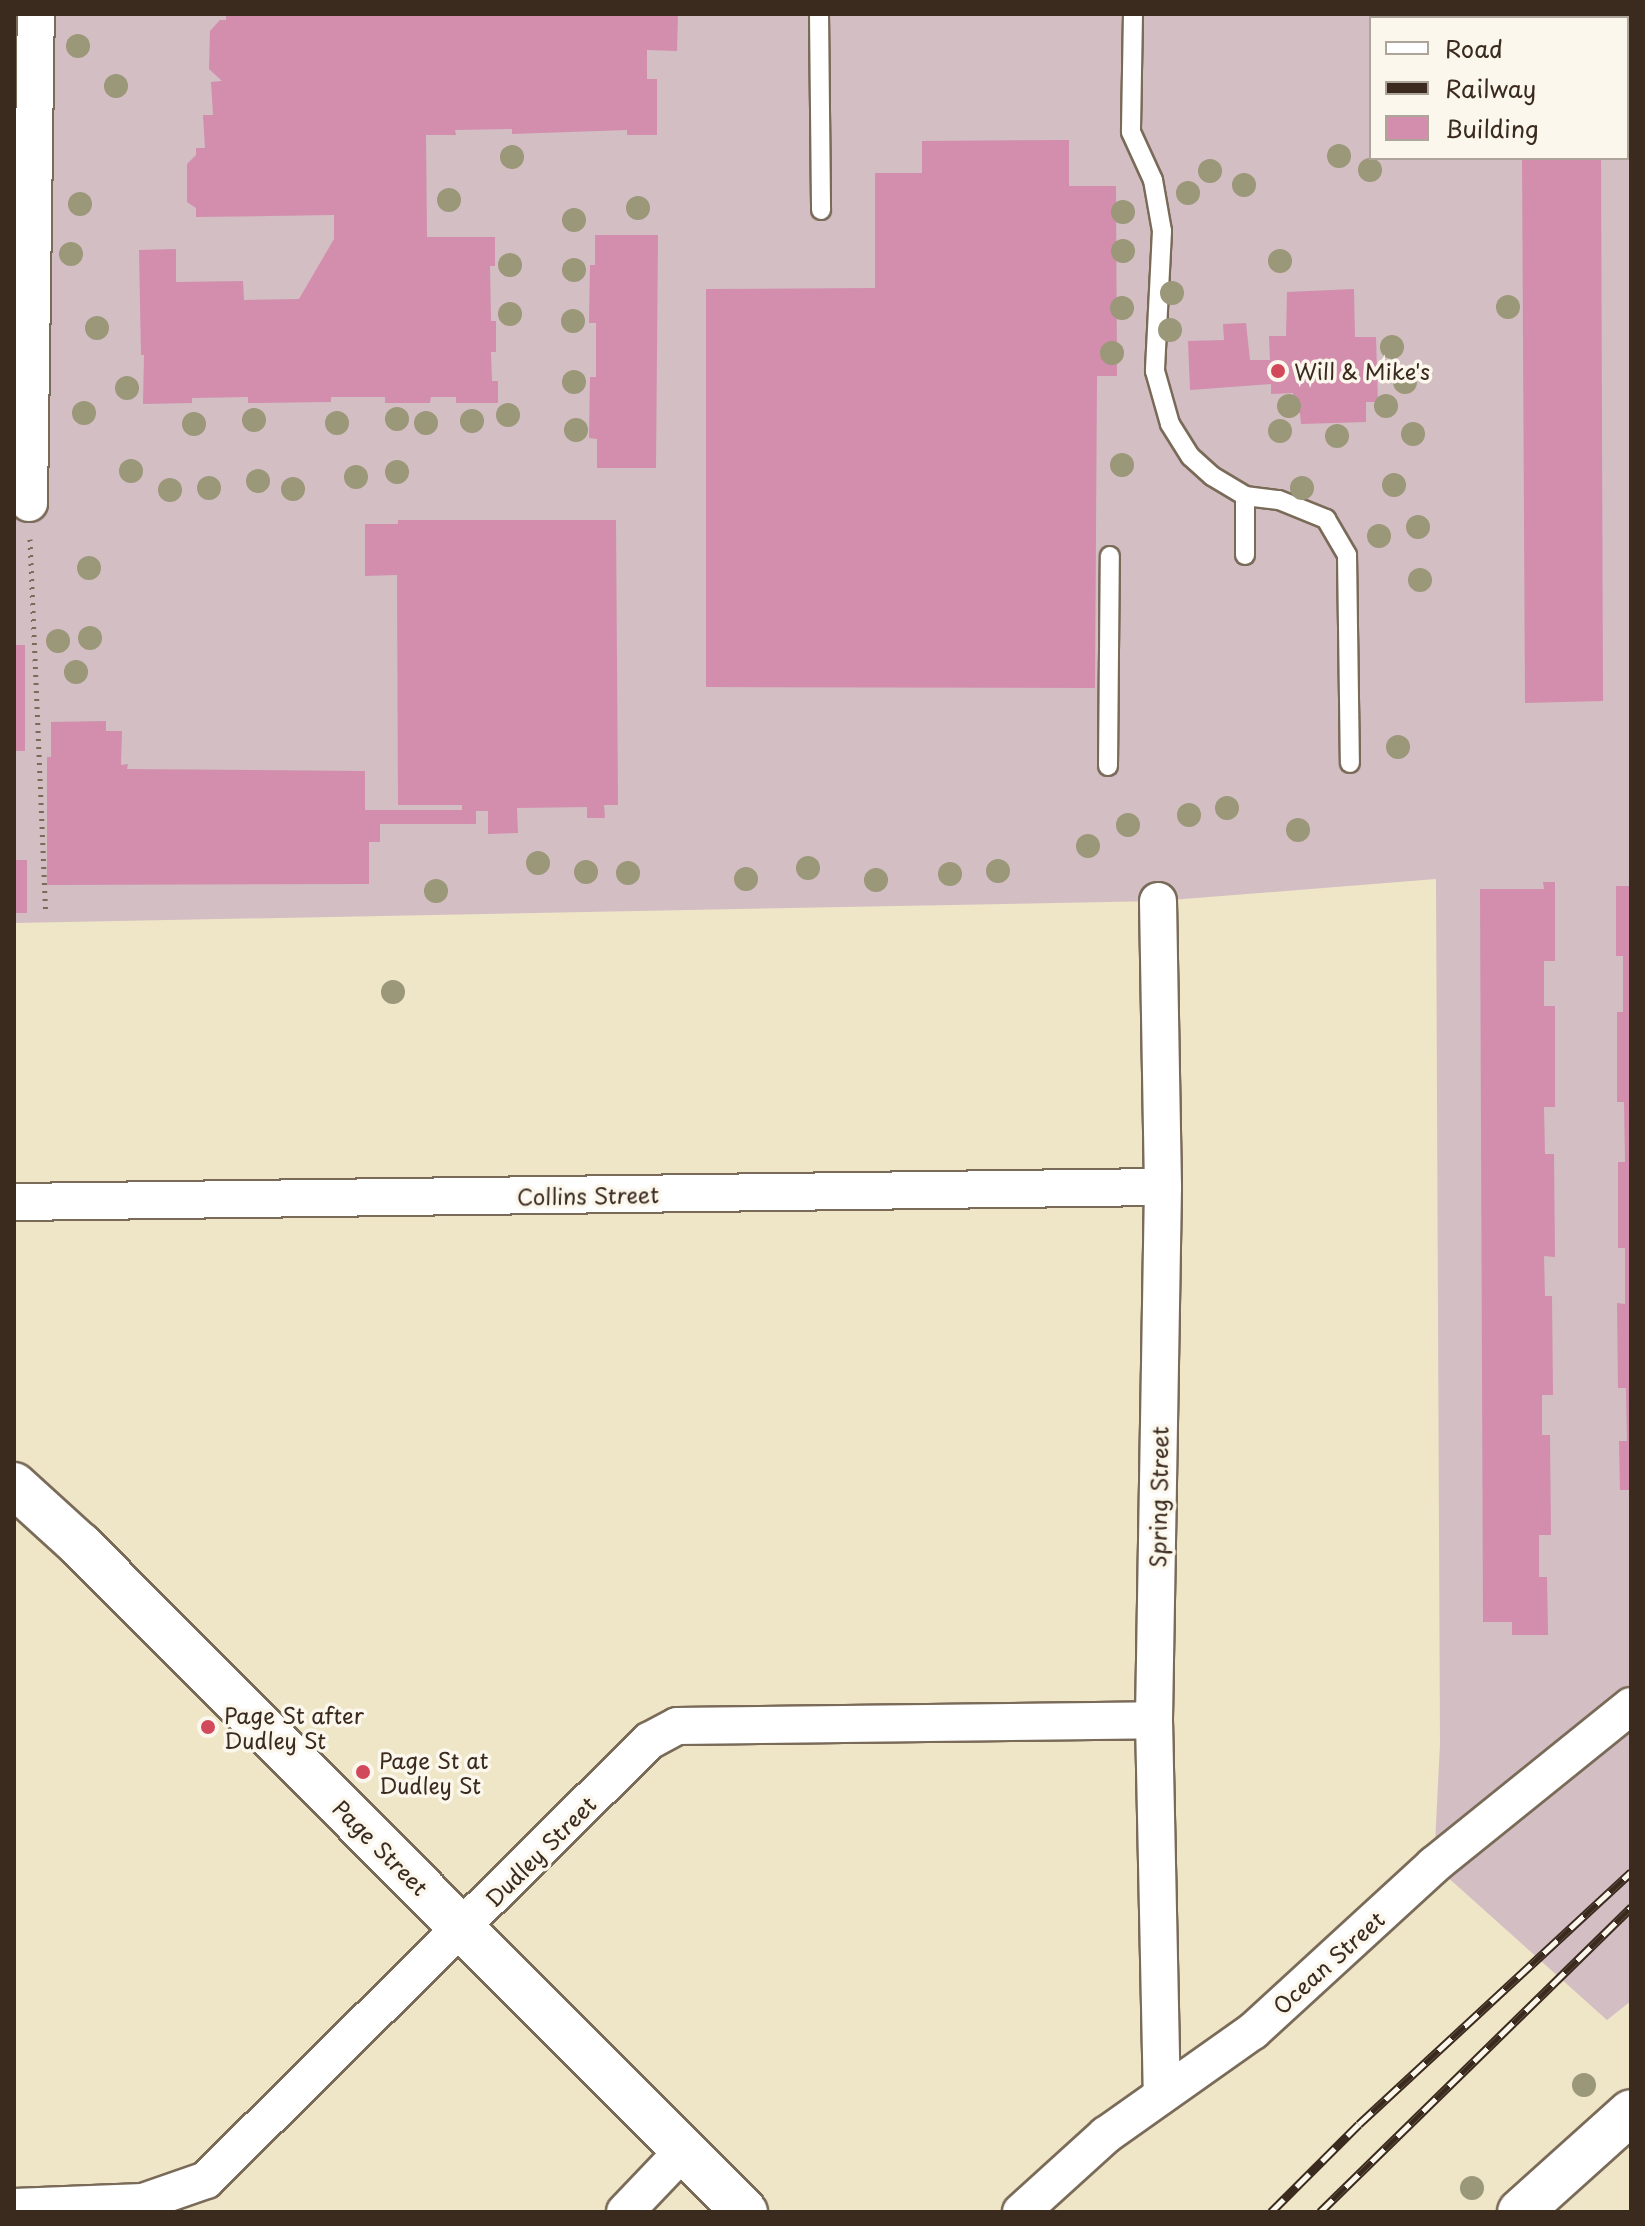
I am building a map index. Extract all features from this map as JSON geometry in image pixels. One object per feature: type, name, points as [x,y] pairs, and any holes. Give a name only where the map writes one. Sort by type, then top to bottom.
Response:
[{"type":"main road","name":"Page Street","points":[[14,1485],[80,1545],[745,2212]]},
{"type":"main road","points":[[1520,2212],[1631,2112]]},
{"type":"street","points":[[29,503],[36,14]]},
{"type":"street","name":"Spring Street","points":[[1158,901],[1163,1187],[1154,1720],[1162,2093]]},
{"type":"street","name":"Collins Street","points":[[14,1202],[1163,1187]]},
{"type":"street","name":"Ocean Street","points":[[1021,2212],[1106,2135],[1253,2031],[1434,1865],[1631,1706]]},
{"type":"street","name":"Dudley Street","points":[[14,2207],[143,2202],[206,2180],[649,1741],[677,1726],[1154,1720]]},
{"type":"street","points":[[625,2212],[685,2149]]},
{"type":"lane","points":[[819,14],[821,210]]},
{"type":"lane","points":[[1133,14],[1131,132],[1153,180],[1162,231],[1155,371],[1170,424],[1191,457],[1245,496],[1279,500],[1326,519],[1347,555],[1350,763]]},
{"type":"lane","points":[[1245,496],[1245,555]]},
{"type":"lane","points":[[1108,766],[1110,556]]},
{"type":"path","points":[[29,503],[46,914]]},
{"type":"shaded area","points":[[14,14],[1631,14],[1631,2001],[1607,2020],[1434,1865],[1440,1744],[1436,879],[1158,901],[14,923]]},
{"type":"building","points":[[226,14],[678,14],[677,51],[647,50],[647,79],[657,79],[657,135],[627,135],[627,130],[512,134],[512,129],[455,130],[456,135],[426,135],[427,237],[495,237],[495,266],[490,266],[491,321],[496,321],[496,352],[491,352],[492,381],[498,381],[498,403],[456,403],[456,397],[431,397],[430,403],[385,403],[385,397],[331,397],[331,402],[248,403],[248,397],[192,398],[192,403],[143,404],[139,250],[176,249],[176,282],[243,281],[244,300],[299,299],[334,239],[334,215],[196,217],[196,208],[187,202],[187,164],[196,155],[196,148],[205,148],[203,115],[213,115],[211,82],[222,81],[209,69],[210,31],[220,20],[226,20]]},
{"type":"building","points":[[1631,14],[1631,69],[1629,16],[1517,16]]},
{"type":"building","points":[[1069,140],[1069,186],[1116,186],[1117,376],[1097,376],[1095,688],[706,687],[706,289],[875,288],[875,173],[922,173],[922,141]]},
{"type":"building","points":[[1522,160],[1601,160],[1603,701],[1525,703]]},
{"type":"building","points":[[595,235],[658,235],[656,468],[597,468],[597,439],[589,438],[590,377],[596,377],[596,323],[589,323],[590,265],[595,265]]},
{"type":"building","points":[[1354,289],[1355,337],[1376,337],[1378,402],[1366,402],[1366,422],[1301,424],[1300,413],[1294,413],[1293,393],[1271,394],[1271,384],[1190,390],[1188,341],[1224,340],[1223,324],[1246,323],[1250,360],[1270,360],[1269,336],[1286,336],[1287,292]]},
{"type":"building","points":[[398,520],[616,520],[618,805],[604,805],[605,818],[587,818],[587,807],[517,808],[518,833],[488,834],[488,811],[476,811],[476,824],[380,824],[380,842],[369,842],[369,884],[47,885],[47,757],[51,757],[51,722],[106,721],[106,731],[122,731],[121,765],[128,764],[127,769],[365,771],[365,810],[462,810],[462,805],[398,805],[397,575],[365,576],[365,524],[398,524]]},
{"type":"building","points":[[14,645],[25,645],[25,751],[14,751]]},
{"type":"building","points":[[14,860],[27,860],[27,913],[14,913]]},
{"type":"building","points":[[1543,882],[1555,882],[1555,961],[1544,961],[1544,1006],[1555,1006],[1555,1107],[1544,1107],[1545,1154],[1554,1154],[1555,1257],[1544,1256],[1545,1296],[1552,1296],[1553,1395],[1542,1395],[1542,1435],[1550,1435],[1551,1535],[1539,1535],[1539,1577],[1547,1577],[1548,1635],[1512,1635],[1512,1622],[1483,1622],[1480,889],[1544,889]]},
{"type":"building","points":[[1616,886],[1631,886],[1631,1490],[1620,1490],[1619,1441],[1627,1441],[1626,1388],[1618,1388],[1617,1303],[1625,1304],[1625,1248],[1618,1248],[1618,1162],[1625,1162],[1624,1102],[1617,1102],[1617,1012],[1623,1012],[1623,956],[1616,956]]},
{"type":"railway","points":[[1271,2212],[1359,2124],[1631,1872]]},
{"type":"railway","points":[[1320,2212],[1631,1907]]},
{"type":"place","name":"Will & Mike's","points":[[1278,371]]},
{"type":"place","name":"Page St after Dudley St","points":[[208,1727]]},
{"type":"place","name":"Page St at Dudley St","points":[[363,1772]]}]
